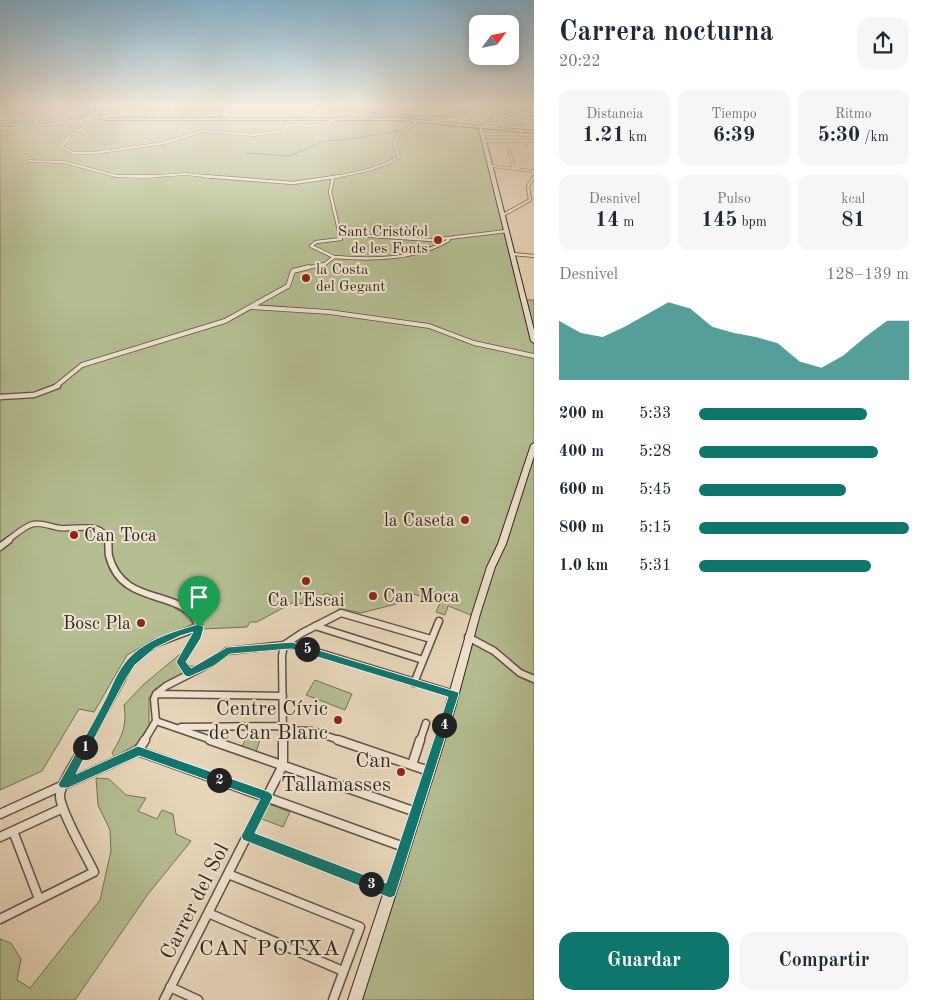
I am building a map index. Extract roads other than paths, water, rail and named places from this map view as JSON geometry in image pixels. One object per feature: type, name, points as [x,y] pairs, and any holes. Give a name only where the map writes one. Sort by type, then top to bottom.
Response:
[{"type":"main road","points":[[488,153],[534,341]]},
{"type":"main road","points":[[524,302],[532,302]]},
{"type":"main road","points":[[355,1000],[454,694],[468,637],[491,567],[502,544],[534,445]]},
{"type":"street","points":[[64,162],[69,153]]},
{"type":"street","points":[[29,161],[64,162],[116,176],[144,177],[185,174],[271,182],[310,182],[370,170],[392,162],[399,157],[398,153]]},
{"type":"street","points":[[509,153],[514,169]]},
{"type":"street","points":[[491,166],[534,172]]},
{"type":"street","points":[[258,181],[260,176]]},
{"type":"street","points":[[271,182],[273,176]]},
{"type":"street","points":[[503,215],[531,198],[528,186],[534,177]]},
{"type":"street","points":[[333,178],[330,191],[340,239],[338,241],[320,241],[311,246],[334,258],[365,260],[396,257],[438,246],[450,239]]},
{"type":"street","points":[[340,234],[374,235],[406,239],[450,239],[507,231]]},
{"type":"street","points":[[513,254],[534,256]]},
{"type":"street","points":[[0,397],[26,397],[60,385],[76,367],[221,322],[251,308],[288,286],[293,271],[324,266],[334,258]]},
{"type":"street","points":[[251,308],[329,312],[429,326],[474,343],[534,356]]},
{"type":"street","points":[[0,547],[32,524],[40,523],[61,528],[94,529],[103,532],[108,538],[109,555],[124,581],[143,594],[171,600],[188,610],[199,622],[196,638],[181,662],[189,674]]},
{"type":"street","points":[[284,645],[302,633],[342,613],[431,639]]},
{"type":"street","points":[[414,683],[439,620]]},
{"type":"street","points":[[315,626],[423,660]]},
{"type":"street","points":[[0,919],[94,872],[64,808],[60,795],[64,784],[119,681],[132,662],[152,645],[177,633],[199,627]]},
{"type":"street","points":[[468,637],[485,644],[502,657],[514,670],[534,679]]},
{"type":"street","points":[[0,814],[138,751],[156,721],[154,699],[156,694],[166,686],[211,663],[227,651],[284,645],[297,646],[454,694]]},
{"type":"street","name":"Carrer del Sol","points":[[164,1000],[283,765],[282,656],[284,645]]},
{"type":"street","points":[[156,694],[283,696]]},
{"type":"street","points":[[156,721],[178,727],[416,812]]},
{"type":"street","points":[[412,765],[426,723]]},
{"type":"street","points":[[178,727],[283,728],[312,731],[429,771]]},
{"type":"street","points":[[138,751],[404,847]]},
{"type":"street","points":[[0,837],[64,808]]},
{"type":"street","points":[[13,831],[39,899]]},
{"type":"street","points":[[247,836],[390,891]]},
{"type":"street","points":[[228,874],[360,927],[333,1000]]},
{"type":"street","points":[[208,913],[343,971]]},
{"type":"street","points":[[170,988],[198,1000]]},
{"type":"waterway","points":[[246,153],[289,156],[297,153]]},
{"type":"place","name":"Sant Cristòfol de les Fonts","points":[[438,240]]},
{"type":"place","name":"la Costa del Gegant","points":[[306,278]]},
{"type":"place","name":"la Caseta","points":[[465,520]]},
{"type":"place","name":"Can Toca","points":[[74,535]]},
{"type":"place","name":"Ca l'Escai","points":[[306,581]]},
{"type":"place","name":"Can Moca","points":[[373,596]]},
{"type":"place","name":"Bosc Pla","points":[[141,623]]},
{"type":"place","name":"Centre Cívic de Can Blanc","points":[[338,720]]},
{"type":"place","name":"Can Tallamasses","points":[[401,772]]},
{"type":"district","name":"CAN POTXA","points":[[270,947]]}]
